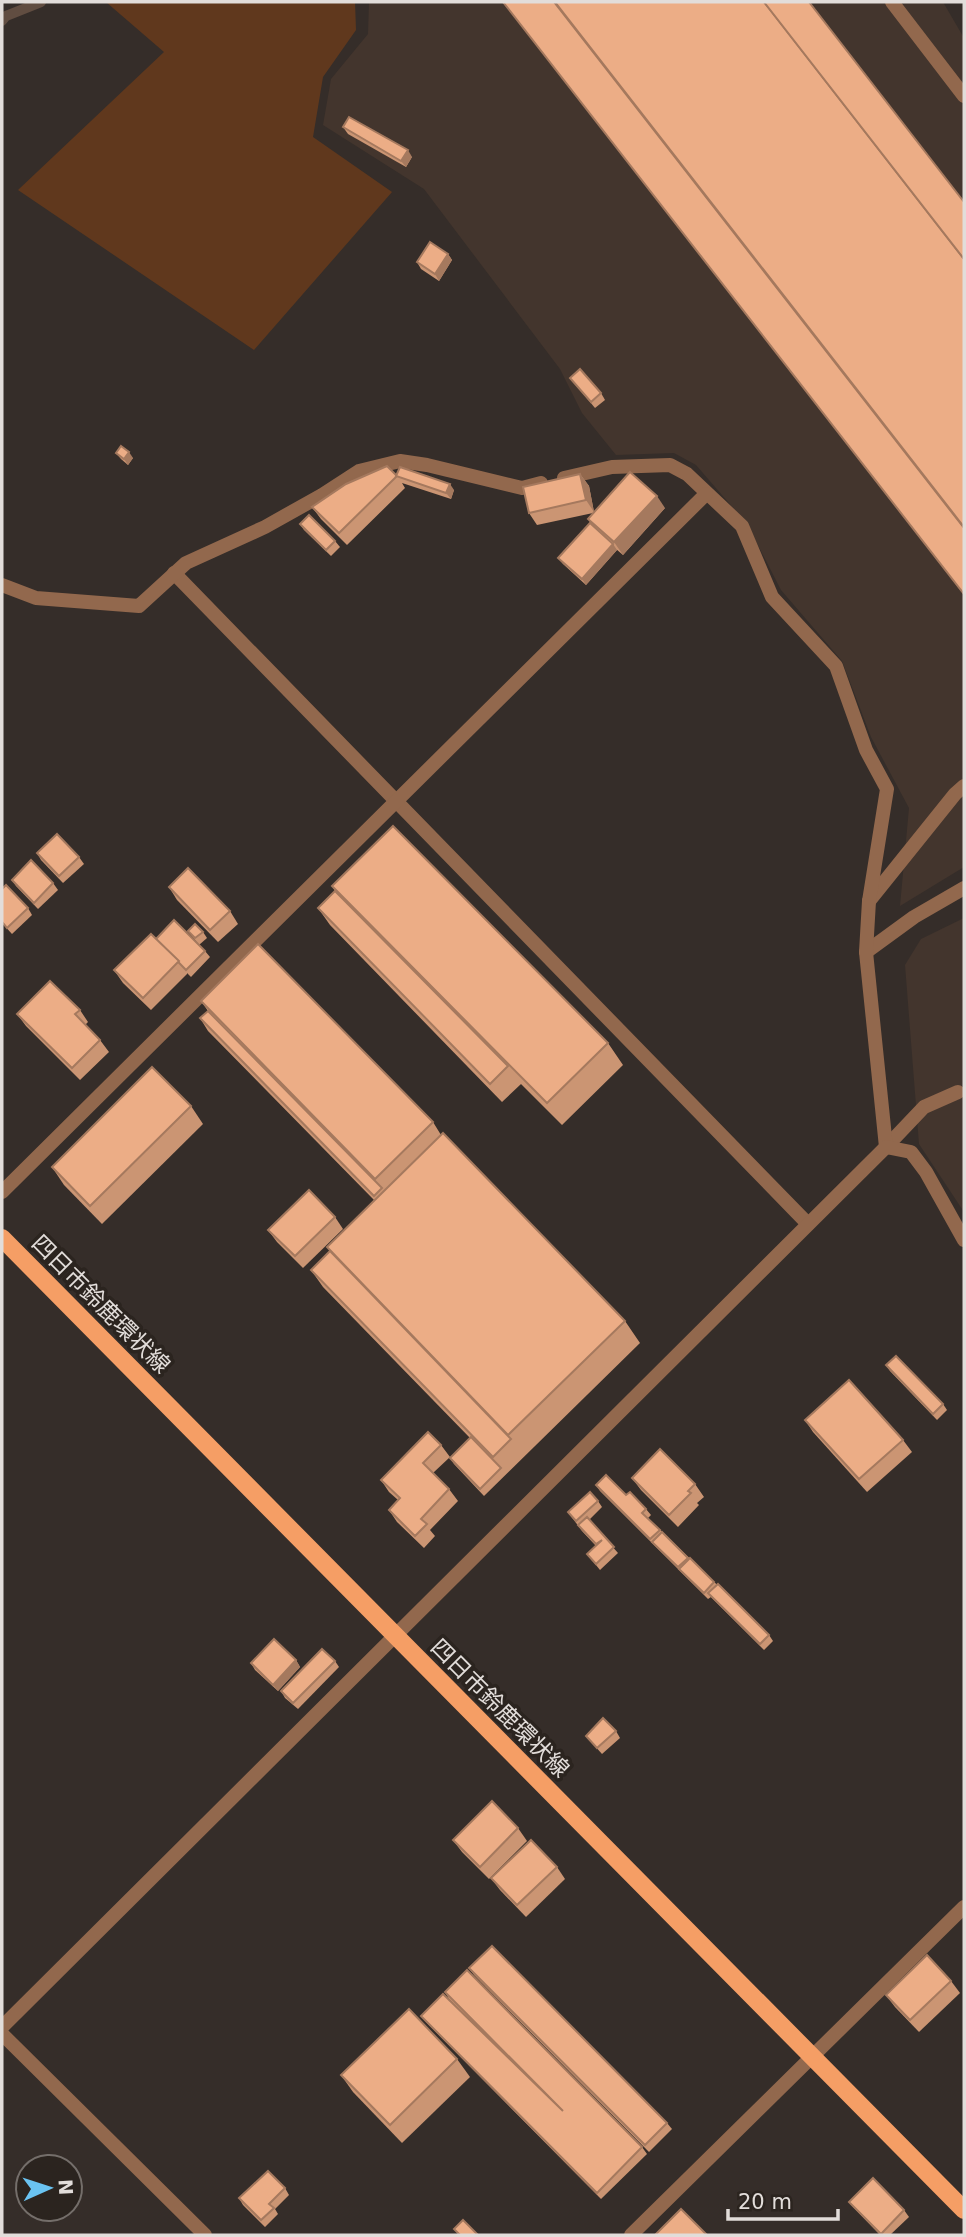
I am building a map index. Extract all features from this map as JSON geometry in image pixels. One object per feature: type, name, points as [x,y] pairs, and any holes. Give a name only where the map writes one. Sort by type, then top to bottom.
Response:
[{"type":"main road","name":"四日市鈴鹿環状線","points":[[2,1238],[964,2210]]},
{"type":"street","points":[[892,2],[964,96]]},
{"type":"street","points":[[2,585],[36,598],[139,606],[186,564],[300,508],[359,471],[387,463],[400,461],[427,465],[522,488],[612,467],[670,466],[687,474],[742,526],[772,597],[836,666],[866,750],[887,789],[869,901],[866,952],[886,1147]]},
{"type":"street","points":[[2,1192],[706,494]]},
{"type":"street","points":[[174,573],[808,1224]]},
{"type":"street","points":[[869,901],[964,786]]},
{"type":"street","points":[[866,952],[914,917],[964,888]]},
{"type":"street","points":[[2,2027],[924,1107],[958,1092]]},
{"type":"street","points":[[886,1147],[911,1152],[926,1172],[964,1240]]},
{"type":"street","points":[[631,2235],[964,1907]]},
{"type":"street","points":[[2,2034],[205,2235]]},
{"type":"shaded area","points":[[106,2],[355,2],[356,30],[323,77],[313,137],[392,192],[254,350],[18,190],[164,52]]},
{"type":"shaded area","points":[[369,2],[943,2],[964,38],[964,867],[900,906],[909,808],[871,737],[842,661],[781,590],[747,524],[696,465],[674,453],[616,455],[582,413],[560,369],[424,189],[323,125],[331,79],[368,34]]},
{"type":"shaded area","points":[[964,918],[964,1212],[919,1144],[905,965],[921,939]]},
{"type":"building","points":[[503,2],[554,2],[964,528],[964,594]]},
{"type":"building","points":[[555,2],[764,2],[964,259],[964,527]]},
{"type":"building","points":[[764,2],[809,2],[964,202],[964,259]]},
{"type":"building","points":[[349,117],[408,150],[401,161],[343,127]]},
{"type":"building","points":[[430,242],[448,254],[435,274],[417,262]]},
{"type":"building","points":[[580,369],[601,393],[591,402],[570,378]]},
{"type":"building","points":[[121,446],[129,452],[124,459],[116,453]]},
{"type":"building","points":[[387,466],[397,476],[339,533],[312,507],[346,484]]},
{"type":"building","points":[[400,467],[450,484],[446,493],[396,476]]},
{"type":"building","points":[[630,472],[657,496],[614,542],[588,519]]},
{"type":"building","points":[[580,474],[586,500],[529,513],[523,487]]},
{"type":"building","points":[[309,515],[335,541],[326,550],[300,524]]},
{"type":"building","points":[[590,523],[613,544],[582,579],[558,558]]},
{"type":"building","points":[[393,826],[608,1043],[547,1103],[332,886]]},
{"type":"building","points":[[57,834],[79,857],[59,876],[37,853]]},
{"type":"building","points":[[31,860],[53,883],[34,903],[12,880]]},
{"type":"building","points":[[188,868],[230,911],[210,930],[169,887]]},
{"type":"building","points":[[6,885],[28,908],[7,928],[2,922],[2,889]]},
{"type":"building","points":[[335,891],[508,1066],[490,1084],[318,908]]},
{"type":"building","points":[[174,920],[205,951],[186,970],[156,939]]},
{"type":"building","points":[[195,924],[203,932],[195,938],[188,931]]},
{"type":"building","points":[[151,934],[179,961],[143,998],[114,970]]},
{"type":"building","points":[[258,944],[433,1122],[375,1179],[201,1001]]},
{"type":"building","points":[[50,981],[80,1010],[75,1014],[100,1040],[72,1068],[17,1014]]},
{"type":"building","points":[[208,1011],[382,1188],[374,1196],[200,1018]]},
{"type":"building","points":[[152,1067],[191,1106],[90,1206],[52,1167]]},
{"type":"building","points":[[443,1133],[625,1321],[508,1435],[327,1247]]},
{"type":"building","points":[[309,1190],[335,1217],[295,1256],[268,1230]]},
{"type":"building","points":[[330,1251],[511,1439],[493,1457],[311,1270]]},
{"type":"building","points":[[896,1356],[943,1404],[933,1414],[886,1365]]},
{"type":"building","points":[[849,1380],[903,1440],[859,1479],[805,1420]]},
{"type":"building","points":[[428,1432],[441,1445],[423,1463],[449,1489],[421,1519],[427,1524],[415,1536],[389,1510],[400,1498],[381,1480]]},
{"type":"building","points":[[471,1437],[501,1468],[480,1489],[450,1458]]},
{"type":"building","points":[[660,1449],[695,1484],[688,1491],[691,1493],[669,1515],[632,1478]]},
{"type":"building","points":[[606,1475],[626,1495],[630,1492],[646,1509],[642,1513],[660,1530],[650,1539],[596,1485]]},
{"type":"building","points":[[590,1492],[598,1501],[576,1521],[568,1512]]},
{"type":"building","points":[[587,1517],[614,1547],[596,1564],[587,1554],[602,1540],[596,1544],[578,1525]]},
{"type":"building","points":[[662,1532],[688,1558],[678,1567],[652,1542]]},
{"type":"building","points":[[690,1558],[714,1582],[704,1593],[679,1569]]},
{"type":"building","points":[[718,1584],[769,1635],[760,1644],[708,1593]]},
{"type":"building","points":[[274,1639],[296,1660],[273,1685],[251,1663]]},
{"type":"building","points":[[322,1649],[335,1661],[293,1703],[281,1691]]},
{"type":"building","points":[[603,1718],[616,1731],[597,1748],[586,1736]]},
{"type":"building","points":[[492,1801],[518,1828],[480,1867],[453,1840]]},
{"type":"building","points":[[531,1840],[557,1867],[517,1905],[491,1878]]},
{"type":"building","points":[[492,1946],[667,2123],[645,2145],[469,1968]]},
{"type":"building","points":[[927,1955],[951,1981],[910,2020],[886,1995]]},
{"type":"building","points":[[467,1970],[642,2147],[597,2193],[421,2016],[443,1994],[563,2111],[445,1992]]},
{"type":"building","points":[[409,2009],[457,2059],[390,2125],[341,2075]]},
{"type":"building","points":[[268,2171],[285,2188],[269,2204],[274,2208],[261,2220],[239,2198]]},
{"type":"building","points":[[873,2178],[904,2210],[881,2234],[849,2202]]},
{"type":"building","points":[[681,2209],[707,2235],[655,2235]]},
{"type":"building","points":[[463,2220],[478,2235],[460,2235],[454,2229]]},
{"type":"waterway","points":[[2,21],[6,16],[41,2]]}]
